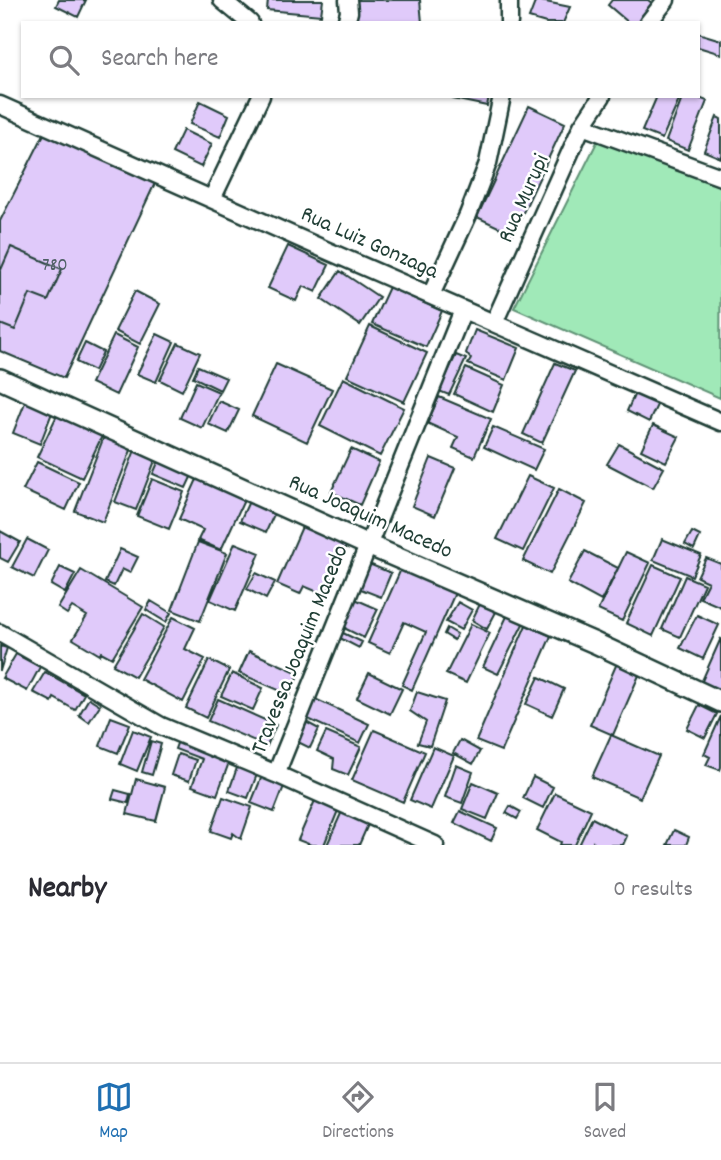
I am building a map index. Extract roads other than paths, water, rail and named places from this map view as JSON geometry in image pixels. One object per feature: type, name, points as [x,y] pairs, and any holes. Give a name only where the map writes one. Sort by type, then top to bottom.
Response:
[{"type":"street","points":[[222,0],[248,21]]},
{"type":"street","points":[[347,21],[348,0]]},
{"type":"street","points":[[509,0],[509,21]]},
{"type":"street","points":[[650,21],[666,0]]},
{"type":"street","points":[[212,199],[260,98]]},
{"type":"street","points":[[430,295],[468,215],[488,163],[502,98]]},
{"type":"street","name":"Rua Murupi","points":[[494,323],[582,126],[601,98]]},
{"type":"street","name":"Rua Luiz Gonzaga","points":[[0,105],[721,422]]},
{"type":"street","points":[[582,126],[721,177]]},
{"type":"street","name":"Travessa Joaquim Macedo","points":[[276,774],[463,310]]},
{"type":"street","name":"Rua Joaquim Macedo","points":[[0,379],[368,545],[595,643],[721,702]]},
{"type":"street","points":[[0,633],[161,726],[435,845]]}]
